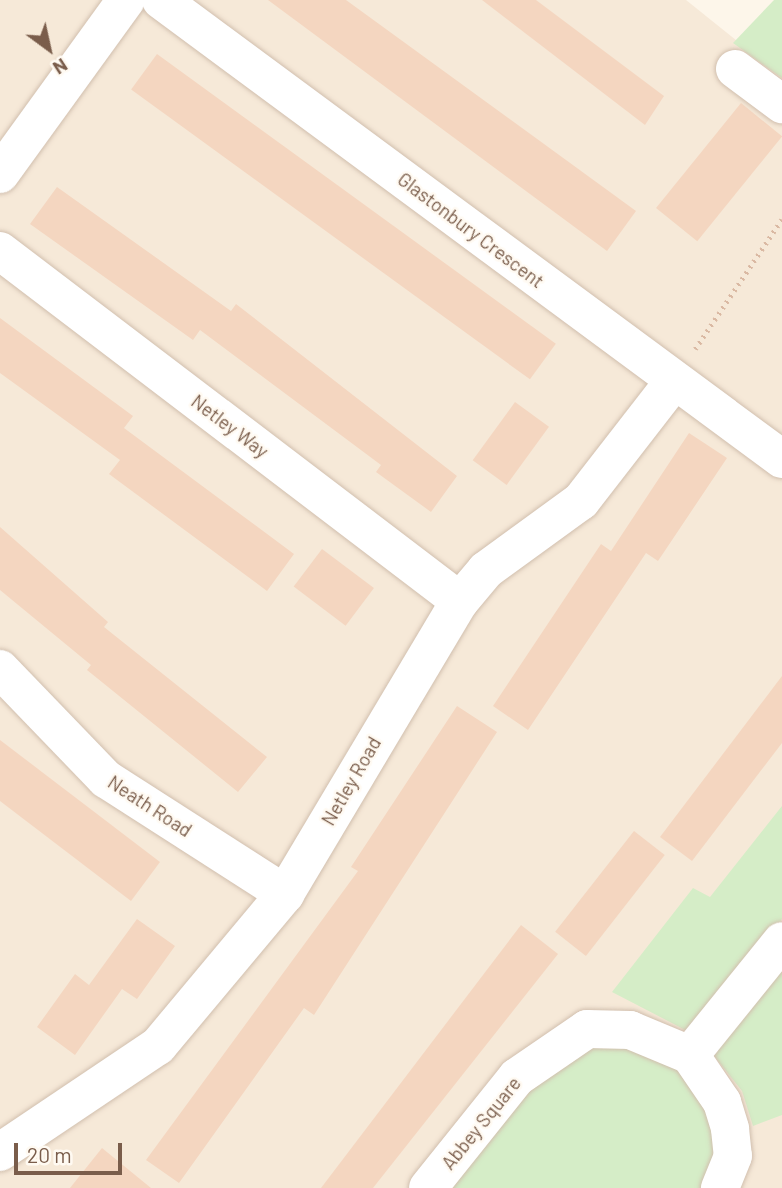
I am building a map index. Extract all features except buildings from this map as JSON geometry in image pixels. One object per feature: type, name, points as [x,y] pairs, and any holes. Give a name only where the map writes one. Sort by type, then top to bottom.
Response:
[{"type":"street","points":[[0,174],[125,0]]},
{"type":"street","name":"Glastonbury Crescent","points":[[161,0],[782,459]]},
{"type":"street","points":[[735,69],[782,104]]},
{"type":"street","name":"Netley Way","points":[[0,251],[460,601]]},
{"type":"street","name":"Netley Road","points":[[0,1152],[158,1046],[285,894],[460,601],[486,570],[581,501],[674,381]]},
{"type":"street","name":"Neath Road","points":[[0,669],[106,779],[285,894]]},
{"type":"street","points":[[720,1188],[733,1156],[730,1129],[722,1102],[690,1055],[782,941]]},
{"type":"street","name":"Abbey Square","points":[[428,1188],[517,1077],[587,1029],[629,1030],[690,1055]]},
{"type":"path","points":[[674,381],[782,219]]},
{"type":"shaded area","points":[[0,0],[686,0],[782,77],[782,1188],[0,1188]]},
{"type":"green space","points":[[774,0],[782,0],[782,78],[733,43]]},
{"type":"green space","points":[[782,806],[782,919],[693,1034],[612,992],[693,888],[710,897]]},
{"type":"green space","points":[[782,965],[782,1115],[753,1126],[742,1091],[711,1052]]},
{"type":"green space","points":[[587,1040],[633,1043],[679,1067],[718,1130],[714,1172],[701,1188],[441,1188],[525,1082]]}]
